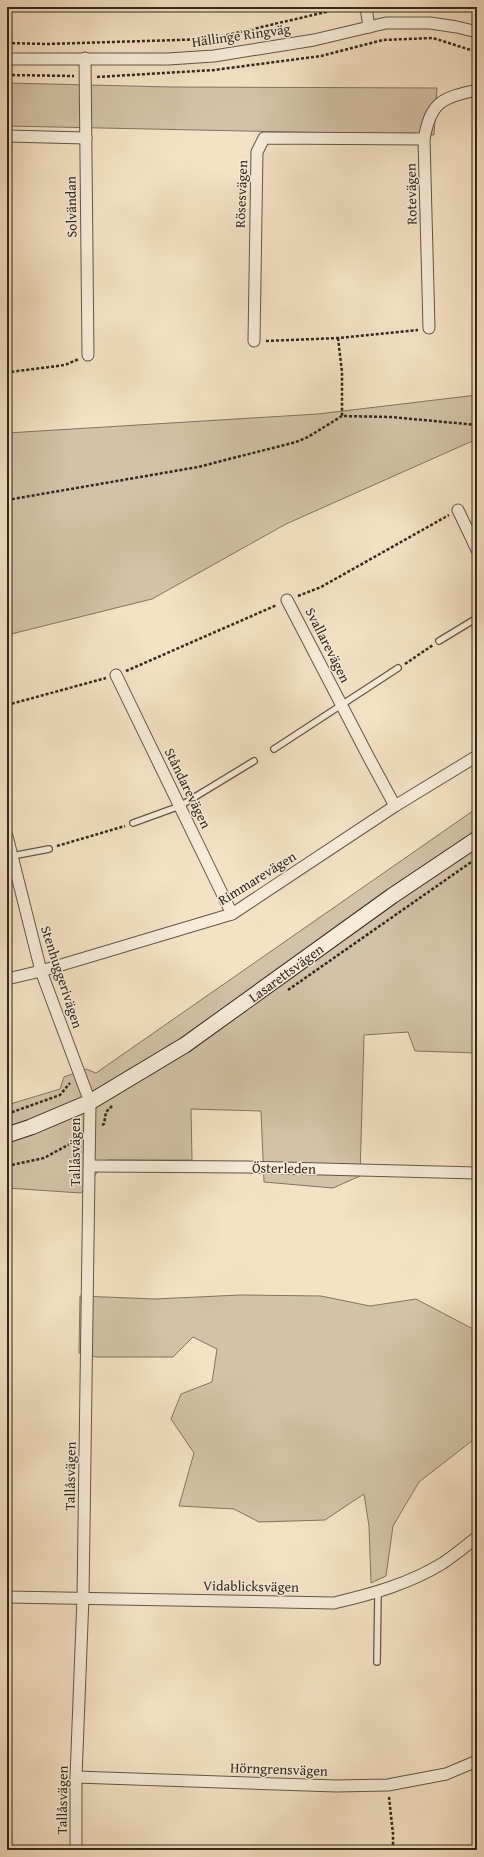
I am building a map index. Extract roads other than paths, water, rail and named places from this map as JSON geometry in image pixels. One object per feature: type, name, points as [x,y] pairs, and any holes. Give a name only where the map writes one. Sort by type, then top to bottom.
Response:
[{"type":"street","points":[[366,7],[369,27]]},
{"type":"street","name":"Hällinge Ringväg","points":[[7,59],[168,59],[214,56],[314,40],[386,23],[409,22],[457,26],[477,32]]},
{"type":"street","name":"Solvändan","points":[[85,58],[88,355]]},
{"type":"street","name":"Rotevägen","points":[[429,328],[424,139],[429,118],[436,107],[455,94],[477,90]]},
{"type":"street","points":[[7,136],[86,138]]},
{"type":"street","name":"Rösesvägen","points":[[254,341],[257,152],[264,138],[424,139]]},
{"type":"street","points":[[458,510],[477,550]]},
{"type":"street","name":"Svallarevägen","points":[[287,600],[395,806]]},
{"type":"street","name":"Ståndarevägen","points":[[116,675],[232,914]]},
{"type":"street","name":"Rimmarevägen","points":[[7,979],[42,971],[232,914],[395,806],[477,756]]},
{"type":"street","name":"Stenhuggerivägen","points":[[7,836],[42,971],[90,1102]]},
{"type":"street","name":"Lasarettsvägen","points":[[90,1102],[185,1044],[392,896],[477,839]]},
{"type":"street","points":[[7,1135],[31,1127],[90,1102]]},
{"type":"street","name":"Tallåsvägen","points":[[76,1850],[76,1777],[83,1597],[91,1166],[90,1102]]},
{"type":"street","name":"Österleden","points":[[91,1166],[247,1167],[477,1172]]},
{"type":"street","name":"Vidablicksvägen","points":[[7,1596],[334,1603],[378,1592],[409,1581],[443,1563],[477,1537]]},
{"type":"street","name":"Hörngrensvägen","points":[[76,1777],[336,1786],[388,1785],[446,1774],[477,1761]]},
{"type":"lane","points":[[439,641],[477,618]]},
{"type":"lane","name":"Svallarevägen","points":[[274,748],[398,668]]},
{"type":"lane","points":[[133,823],[180,806],[254,761]]},
{"type":"lane","points":[[11,856],[49,849]]},
{"type":"lane","points":[[377,1662],[378,1592]]}]
